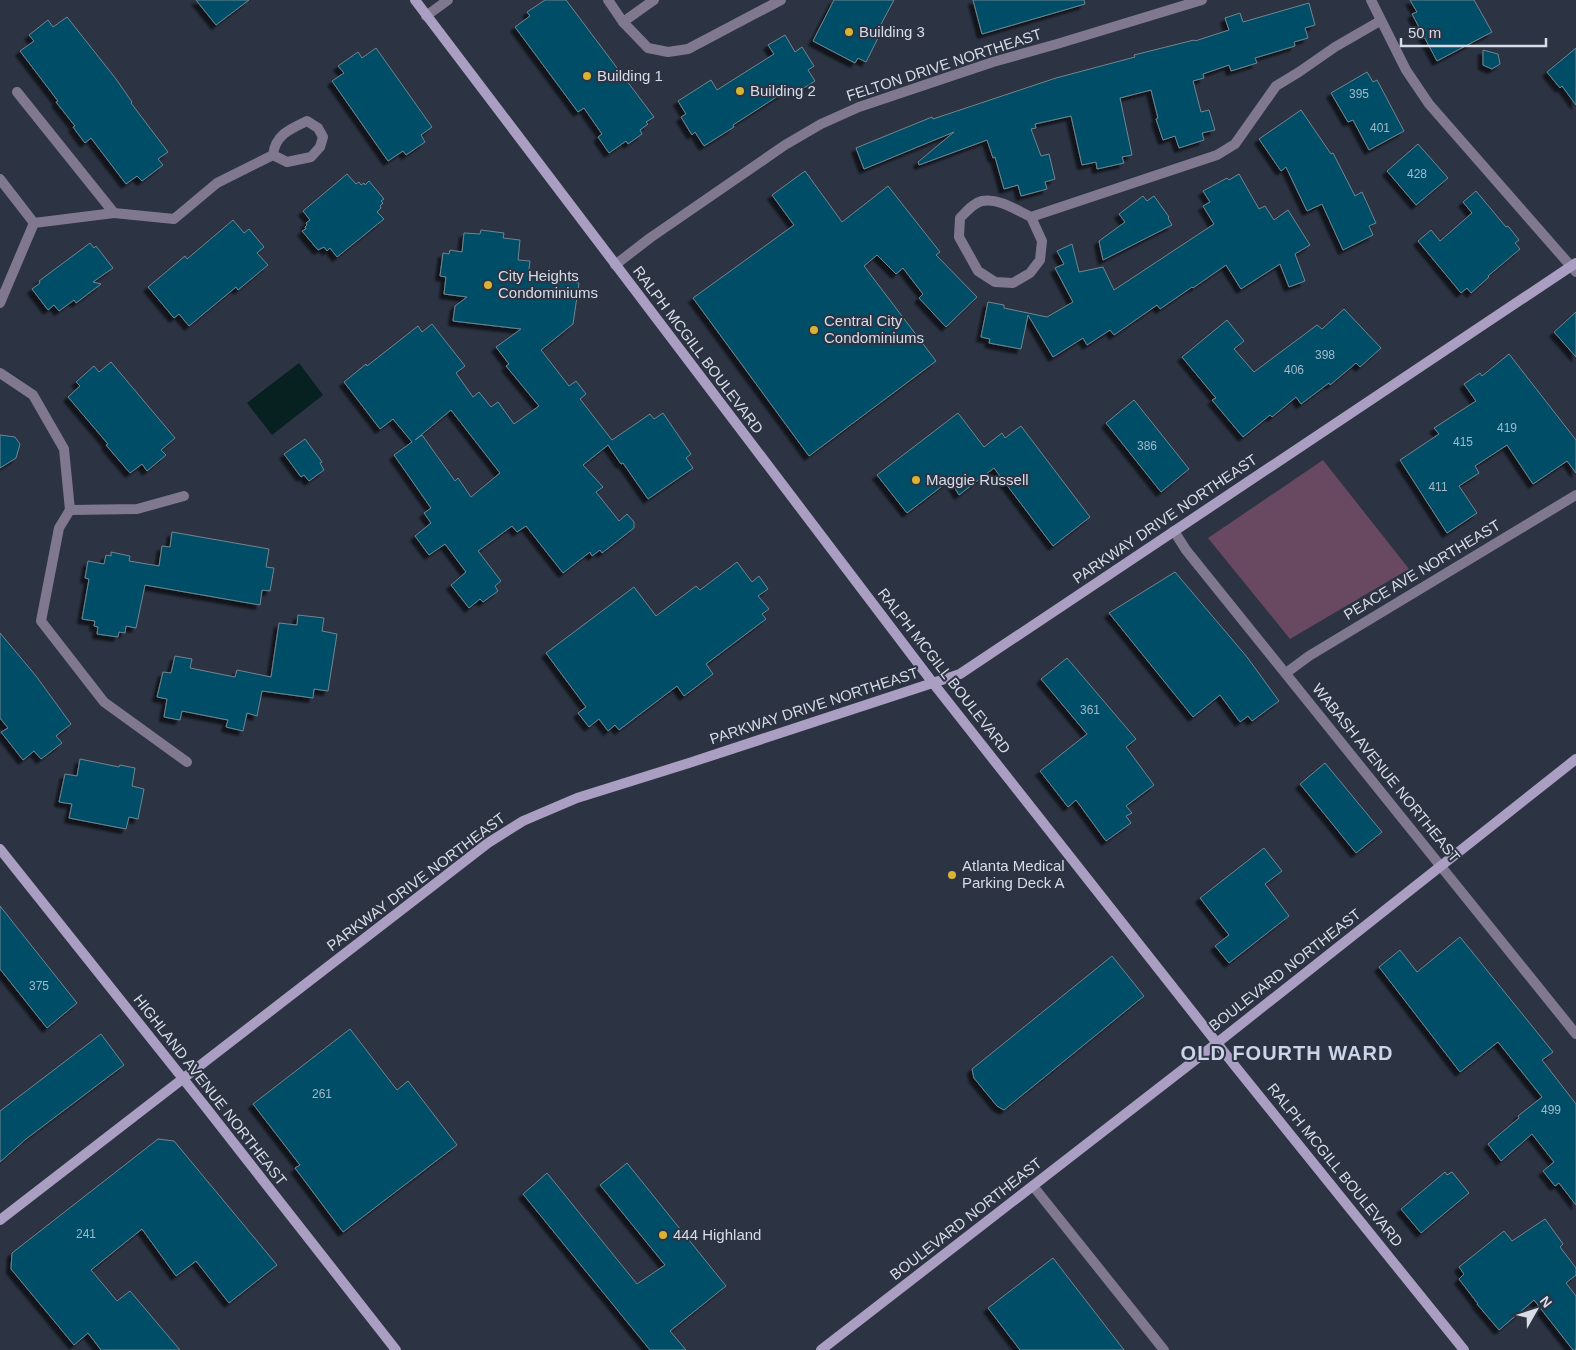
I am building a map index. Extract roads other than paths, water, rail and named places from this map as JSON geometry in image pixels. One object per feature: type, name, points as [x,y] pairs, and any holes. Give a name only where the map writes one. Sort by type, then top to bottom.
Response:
[{"type":"main road","name":"RALPH MCGILL BOULEVARD","points":[[414,0],[933,683],[1217,1043],[1464,1350]]},
{"type":"main road","name":"PARKWAY DRIVE NORTHEAST","points":[[0,1220],[488,843],[523,821],[578,798],[960,674],[1574,267]]},
{"type":"main road","name":"BOULEVARD NORTHEAST","points":[[821,1350],[1217,1043],[1576,759]]},
{"type":"main road","name":"HIGHLAND AVENUE NORTHEAST","points":[[0,849],[183,1078],[396,1350]]},
{"type":"street","points":[[426,16],[448,0]]},
{"type":"street","points":[[608,0],[623,22],[648,48],[668,52],[688,48],[781,0]]},
{"type":"street","points":[[623,22],[654,0]]},
{"type":"street","name":"FELTON DRIVE NORTHEAST","points":[[615,265],[650,238],[785,145],[859,106],[1180,3],[1202,0]]},
{"type":"street","points":[[1371,0],[1406,70],[1429,104],[1574,267]]},
{"type":"street","points":[[1031,217],[1042,241],[1040,260],[1030,273],[1013,283],[994,282],[978,272],[959,237],[960,218],[972,206],[981,201],[998,202],[1031,217],[1217,155],[1234,144],[1276,86],[1335,47],[1380,21]]},
{"type":"street","points":[[17,92],[114,214]]},
{"type":"street","points":[[307,121],[318,128],[323,136],[320,147],[311,157],[287,162],[272,155],[274,144],[290,129],[307,121]]},
{"type":"street","points":[[34,223],[114,214],[174,219],[217,183],[272,155]]},
{"type":"street","points":[[0,179],[34,223]]},
{"type":"street","points":[[0,303],[34,223]]},
{"type":"street","points":[[0,372],[33,395],[64,449],[70,510],[59,528],[41,621],[104,702],[187,762]]},
{"type":"street","name":"PEACE AVE NORTHEAST","points":[[1286,674],[1309,656],[1576,495]]},
{"type":"street","points":[[70,510],[137,509],[184,496]]},
{"type":"street","name":"WABASH AVENUE NORTHEAST","points":[[1174,531],[1186,550],[1576,1034]]},
{"type":"street","points":[[1033,1186],[1164,1350]]},
{"type":"place","name":"Building 3","points":[[849,32]]},
{"type":"place","name":"Building 1","points":[[587,76]]},
{"type":"place","name":"Building 2","points":[[740,91]]},
{"type":"place","name":"City Heights Condominiums","points":[[488,285]]},
{"type":"place","name":"Central City Condominiums","points":[[814,330]]},
{"type":"place","name":"Maggie Russell","points":[[916,480]]},
{"type":"place","name":"Atlanta Medical Parking Deck A","points":[[952,875]]},
{"type":"place","name":"444 Highland","points":[[663,1235]]},
{"type":"district","name":"OLD FOURTH WARD","points":[[1287,1053]]}]
